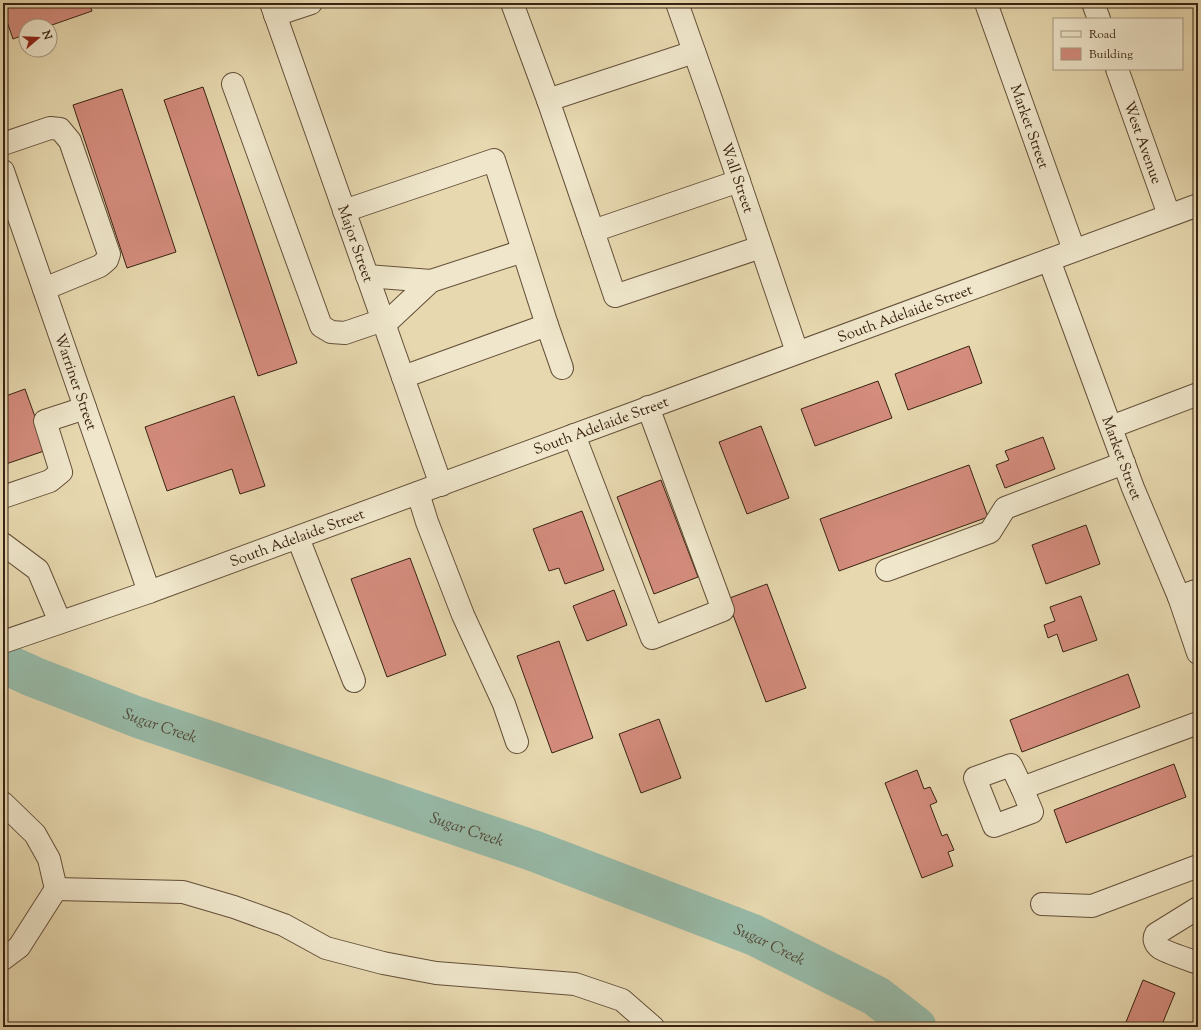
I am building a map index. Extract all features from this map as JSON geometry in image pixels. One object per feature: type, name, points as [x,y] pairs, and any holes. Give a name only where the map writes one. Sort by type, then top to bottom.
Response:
[{"type":"street","points":[[273,9],[311,3]]},
{"type":"street","points":[[512,3],[548,100],[615,296],[761,247]]},
{"type":"street","name":"Wall Street","points":[[677,3],[797,352]]},
{"type":"street","name":"Market Street","points":[[986,3],[1074,250]]},
{"type":"street","points":[[1093,3],[1098,18]]},
{"type":"street","name":"Major Street","points":[[273,9],[441,485]]},
{"type":"street","points":[[548,100],[694,52]]},
{"type":"street","name":"West Avenue","points":[[1116,70],[1169,215]]},
{"type":"street","points":[[233,84],[321,326],[330,332],[345,333],[384,322],[430,281]]},
{"type":"street","points":[[3,144],[50,128],[60,129],[70,140],[109,254],[107,260],[100,266],[44,289]]},
{"type":"street","points":[[344,211],[494,160],[562,368]]},
{"type":"street","name":"Warriner Street","points":[[3,171],[149,592]]},
{"type":"street","points":[[593,231],[739,181]]},
{"type":"street","name":"South Adelaide Street","points":[[11,639],[149,592],[298,538],[648,407],[1198,205]]},
{"type":"street","points":[[367,276],[430,281],[523,251]]},
{"type":"street","name":"Market Street","points":[[1049,260],[1124,463],[1188,594],[1198,653]]},
{"type":"street","points":[[403,377],[547,325]]},
{"type":"street","points":[[1111,427],[1198,394]]},
{"type":"street","points":[[574,435],[652,638],[723,610],[648,407]]},
{"type":"street","points":[[3,497],[50,481],[61,472],[45,421],[85,408]]},
{"type":"street","points":[[887,570],[990,532],[1005,508],[1124,463]]},
{"type":"street","points":[[418,493],[427,522],[462,615],[504,704],[517,742]]},
{"type":"street","points":[[298,538],[354,681]]},
{"type":"street","points":[[3,544],[38,570],[60,622]]},
{"type":"street","points":[[1022,788],[1198,724]]},
{"type":"street","points":[[3,803],[36,834],[49,859],[56,888],[19,947],[3,959]]},
{"type":"street","points":[[1042,904],[1092,906],[1198,866]]},
{"type":"street","points":[[56,888],[183,892],[234,907],[284,925],[326,948],[383,963],[436,973],[575,984],[622,1000],[653,1027]]},
{"type":"street","points":[[1198,908],[1156,934],[1154,937],[1155,942],[1160,948],[1198,963]]},
{"type":"building","points":[[3,3],[89,3],[92,11],[58,23],[58,18],[18,18],[18,37],[13,39],[3,10]]},
{"type":"building","points":[[203,87],[297,363],[258,376],[164,100]]},
{"type":"building","points":[[122,89],[176,252],[127,268],[73,105]]},
{"type":"building","points":[[969,346],[982,383],[908,410],[895,374]]},
{"type":"building","points":[[878,381],[892,418],[815,446],[801,409]]},
{"type":"building","points":[[25,389],[47,450],[3,465],[3,397]]},
{"type":"building","points":[[234,396],[265,486],[240,494],[232,469],[167,491],[145,427]]},
{"type":"building","points":[[761,426],[789,498],[747,514],[719,442]]},
{"type":"building","points":[[1043,437],[1055,469],[1005,488],[996,465],[1009,460],[1005,451]]},
{"type":"building","points":[[969,465],[988,517],[839,571],[820,519]]},
{"type":"building","points":[[661,480],[698,577],[654,594],[617,497]]},
{"type":"building","points":[[582,511],[604,570],[565,584],[559,568],[549,571],[533,529]]},
{"type":"building","points":[[1086,525],[1100,564],[1046,584],[1032,545]]},
{"type":"building","points":[[410,558],[446,655],[387,677],[351,579]]},
{"type":"building","points":[[767,584],[806,688],[766,702],[727,599]]},
{"type":"building","points":[[614,590],[627,625],[587,641],[573,606]]},
{"type":"building","points":[[1081,596],[1097,640],[1063,652],[1057,634],[1048,638],[1044,625],[1055,621],[1050,607]]},
{"type":"building","points":[[559,641],[593,738],[552,753],[517,656]]},
{"type":"building","points":[[1128,674],[1140,707],[1022,752],[1010,720]]},
{"type":"building","points":[[659,719],[681,778],[641,793],[619,734]]},
{"type":"building","points":[[1174,764],[1186,797],[1066,843],[1054,810]]},
{"type":"building","points":[[917,770],[924,789],[930,787],[937,802],[930,805],[942,836],[947,834],[954,850],[948,852],[953,866],[922,878],[885,783]]},
{"type":"building","points":[[1143,980],[1175,993],[1161,1027],[1124,1027]]},
{"type":"waterway","name":"Sugar Creek","points":[[3,663],[34,677],[137,717],[534,851],[754,935],[876,996],[916,1027]]}]
